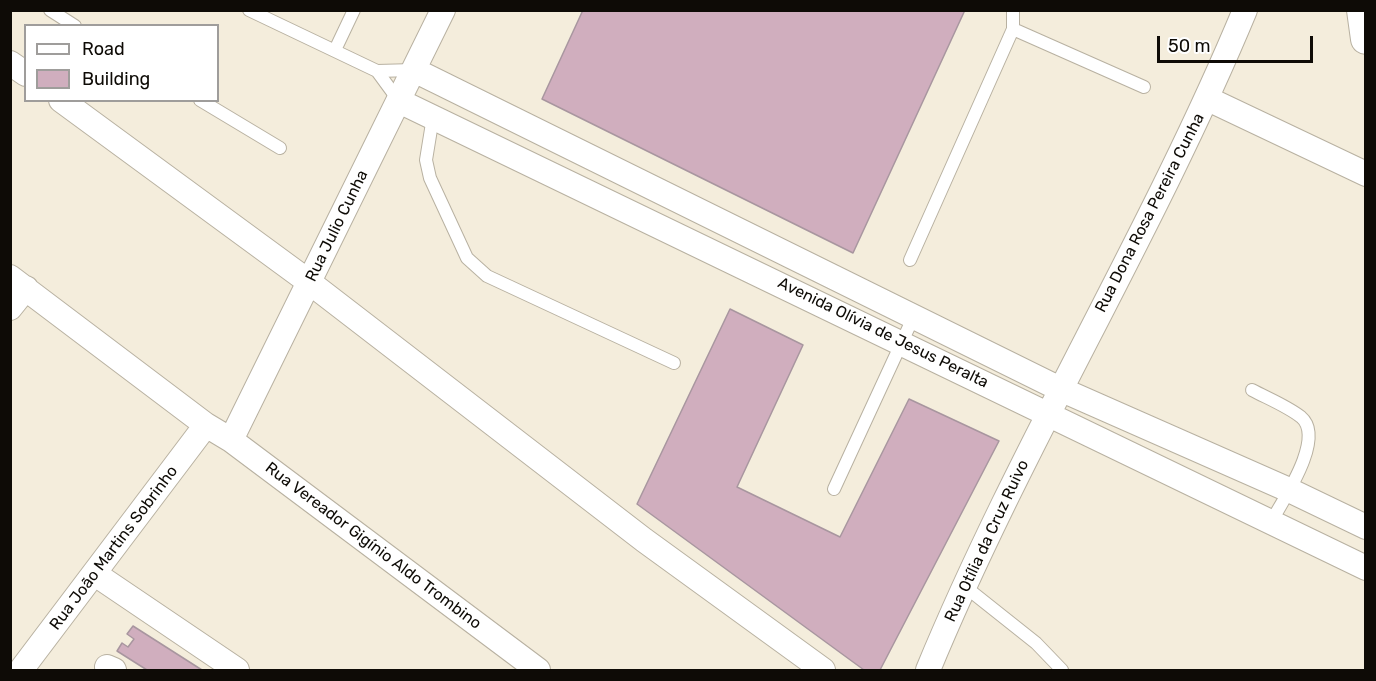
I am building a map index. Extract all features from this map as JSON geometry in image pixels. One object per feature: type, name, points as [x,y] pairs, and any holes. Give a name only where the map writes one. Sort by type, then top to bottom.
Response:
[{"type":"street","name":"Rua Julio Cunha","points":[[231,441],[442,10]]},
{"type":"street","name":"Rua Dona Rosa Pereira Cunha","points":[[1048,413],[1208,99],[1245,10]]},
{"type":"street","points":[[1362,10],[1365,39]]},
{"type":"street","points":[[10,63],[24,73]]},
{"type":"street","name":"Avenida Olívia de Jesus Peralta","points":[[414,70],[1060,389],[1365,526]]},
{"type":"street","points":[[1208,99],[1365,174]]},
{"type":"street","name":"Avenida Olívia de Jesus Peralta","points":[[399,100],[903,342],[1365,568]]},
{"type":"street","points":[[64,102],[309,282],[645,540],[823,670]]},
{"type":"street","points":[[10,308],[18,283]]},
{"type":"street","name":"Rua Vereador Gigínio Aldo Trombino","points":[[18,283],[538,670]]},
{"type":"street","name":"Rua Otília da Cruz Ruivo","points":[[928,670],[963,585],[1048,413]]},
{"type":"street","name":"Rua João Martins Sobrinho","points":[[21,670],[206,425]]},
{"type":"street","points":[[95,574],[237,670]]},
{"type":"lane","points":[[50,10],[72,24]]},
{"type":"lane","points":[[249,10],[377,71],[414,70]]},
{"type":"lane","points":[[335,51],[354,10]]},
{"type":"lane","points":[[910,260],[1013,29],[1014,10]]},
{"type":"lane","points":[[1013,29],[1144,87]]},
{"type":"lane","points":[[377,71],[399,100]]},
{"type":"lane","points":[[203,102],[280,148]]},
{"type":"lane","points":[[433,117],[426,160],[430,178],[468,258],[475,267],[488,276],[674,363]]},
{"type":"lane","points":[[834,489],[913,318]]},
{"type":"lane","points":[[1252,390],[1301,418],[1309,429],[1310,444],[1271,522]]},
{"type":"lane","points":[[963,585],[1036,643],[1062,670]]},
{"type":"building","points":[[583,10],[965,10],[853,253],[542,99]]},
{"type":"building","points":[[730,309],[803,345],[737,487],[840,537],[909,399],[999,441],[880,670],[864,670],[637,504]]},
{"type":"building","points":[[133,626],[202,670],[147,670],[117,651],[122,643],[128,647],[134,639],[127,634]]}]
